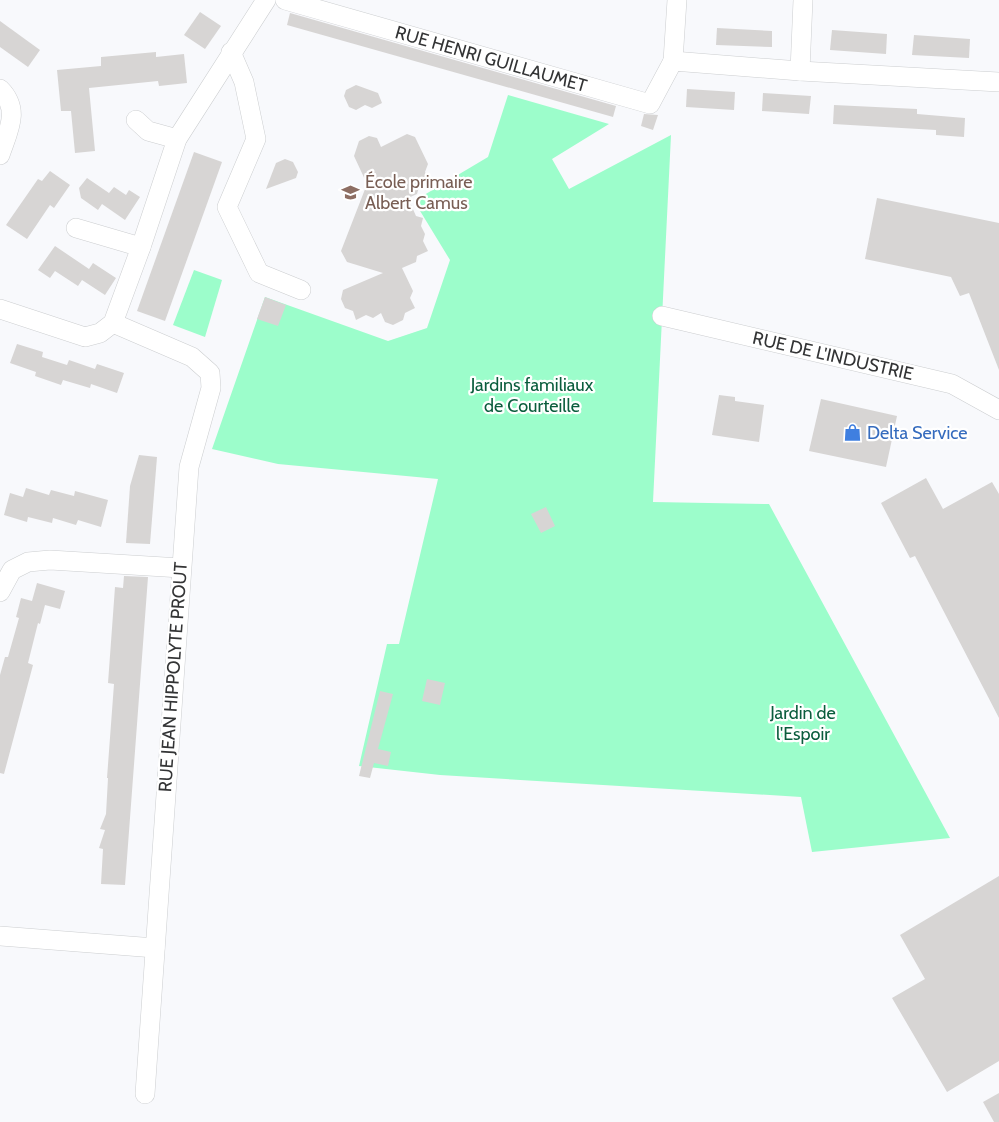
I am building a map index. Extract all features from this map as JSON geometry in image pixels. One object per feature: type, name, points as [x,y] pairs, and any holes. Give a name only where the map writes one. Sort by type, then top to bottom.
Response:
[{"type":"street","points":[[0,309],[85,336],[107,328],[141,247],[177,139],[266,0]]},
{"type":"street","name":"RUE HENRI GUILLAUMET","points":[[285,0],[650,104],[673,61],[677,0]]},
{"type":"street","points":[[800,71],[803,0]]},
{"type":"street","points":[[231,52],[244,82],[256,139],[227,207],[259,273],[301,290]]},
{"type":"street","points":[[673,61],[800,71],[999,82]]},
{"type":"street","points":[[0,89],[12,104],[12,115],[0,155]]},
{"type":"street","points":[[136,120],[148,131],[177,139]]},
{"type":"street","points":[[76,228],[141,247]]},
{"type":"street","name":"RUE DE L'INDUSTRIE","points":[[662,316],[952,384],[999,410]]},
{"type":"street","name":"RUE JEAN HIPPOLYTE PROUT","points":[[107,328],[192,357],[210,373],[211,388],[189,467],[180,568],[145,1094]]},
{"type":"street","points":[[0,592],[12,570],[28,562],[50,560],[180,568]]},
{"type":"street","points":[[0,936],[155,948]]},
{"type":"green space","name":"Jardins familiaux de Courteille","points":[[508,95],[609,124],[552,159],[569,189],[671,135],[653,502],[769,504],[950,838],[812,852],[801,797],[440,775],[359,766],[387,644],[399,644],[438,479],[278,464],[212,449],[265,297],[388,341],[427,328],[450,260],[414,201],[488,157]]},
{"type":"green space","points":[[194,270],[222,280],[205,337],[173,325]]},
{"type":"building","points":[[200,12],[221,26],[205,49],[184,35]]},
{"type":"building","points":[[290,13],[616,106],[613,117],[287,25]]},
{"type":"building","points":[[0,21],[40,50],[28,67],[0,47]]},
{"type":"building","points":[[717,28],[772,31],[772,47],[716,45]]},
{"type":"building","points":[[832,30],[887,34],[886,54],[830,50]]},
{"type":"building","points":[[914,35],[970,39],[969,58],[912,55]]},
{"type":"building","points":[[156,52],[156,57],[184,54],[187,83],[159,86],[158,81],[89,88],[95,151],[75,153],[71,111],[61,111],[57,70],[101,66],[101,57]]},
{"type":"building","points":[[356,85],[378,93],[382,103],[372,108],[365,105],[356,110],[349,107],[344,96],[346,90]]},
{"type":"building","points":[[687,89],[735,92],[734,110],[686,107]]},
{"type":"building","points":[[763,93],[811,96],[809,114],[762,111]]},
{"type":"building","points":[[834,105],[917,109],[917,114],[965,118],[964,137],[936,135],[936,130],[833,124]]},
{"type":"building","points":[[644,114],[658,115],[653,130],[641,126]]},
{"type":"building","points":[[407,134],[415,137],[428,164],[425,172],[430,182],[419,187],[417,194],[408,198],[416,216],[423,218],[421,226],[425,234],[423,241],[428,251],[417,256],[416,262],[402,268],[413,291],[410,298],[415,308],[405,313],[403,320],[393,325],[385,322],[381,313],[373,318],[366,315],[356,320],[353,311],[345,308],[341,299],[343,290],[383,273],[347,262],[341,251],[367,184],[354,156],[359,141],[369,136],[377,138],[381,147]]},
{"type":"building","points":[[194,152],[222,162],[165,321],[137,311]]},
{"type":"building","points":[[285,159],[293,162],[298,172],[296,178],[266,189],[276,163]]},
{"type":"building","points":[[50,171],[70,185],[54,208],[50,205],[27,239],[6,225],[38,179],[42,181]]},
{"type":"building","points":[[87,178],[109,193],[114,187],[126,195],[129,190],[140,197],[125,220],[102,204],[98,210],[81,198],[79,188]]},
{"type":"building","points":[[877,198],[999,223],[999,370],[969,293],[960,296],[951,277],[865,259]]},
{"type":"building","points":[[55,246],[89,269],[93,263],[116,278],[105,295],[82,280],[78,286],[55,271],[50,278],[38,270]]},
{"type":"building","points":[[265,297],[286,305],[278,326],[257,319]]},
{"type":"building","points":[[17,344],[43,352],[42,357],[67,365],[69,360],[95,369],[97,364],[124,373],[117,393],[91,384],[90,388],[63,380],[61,385],[35,376],[36,372],[10,363]]},
{"type":"building","points":[[719,395],[735,397],[735,401],[764,405],[759,442],[712,435]]},
{"type":"building","name":"Delta Service","points":[[821,399],[897,416],[886,467],[809,451]]},
{"type":"building","points":[[139,455],[157,457],[150,544],[126,543],[130,486]]},
{"type":"building","points":[[926,478],[943,509],[992,482],[999,494],[999,718],[915,556],[910,558],[881,503]]},
{"type":"building","points":[[26,488],[49,495],[51,490],[74,496],[75,491],[108,500],[101,527],[78,520],[76,525],[53,518],[52,523],[28,517],[27,522],[4,515],[10,493],[23,497]]},
{"type":"building","points":[[546,507],[555,526],[541,533],[531,514]]},
{"type":"building","points":[[124,576],[148,577],[125,885],[101,884],[103,849],[99,848],[105,830],[100,829],[106,814],[114,684],[108,683],[115,587],[123,588]]},
{"type":"building","points":[[37,583],[65,591],[60,609],[45,605],[40,624],[38,623],[28,663],[33,665],[4,774],[0,773],[0,675],[5,657],[8,657],[19,618],[16,617],[21,598],[32,601]]},
{"type":"building","points":[[427,679],[445,683],[440,705],[422,701]]},
{"type":"building","points":[[380,691],[393,694],[378,749],[391,752],[388,766],[374,763],[370,778],[359,776]]},
{"type":"building","points":[[999,876],[999,1061],[947,1092],[892,998],[925,979],[900,935]]},
{"type":"building","points":[[999,1093],[999,1122],[994,1122],[983,1102]]},
{"type":"place","name":"École primaire Albert Camus","points":[[351,192]]},
{"type":"place","name":"Delta Service","points":[[853,433]]},
{"type":"park label","name":"Jardin de l'Espoir","points":[[803,723]]}]
